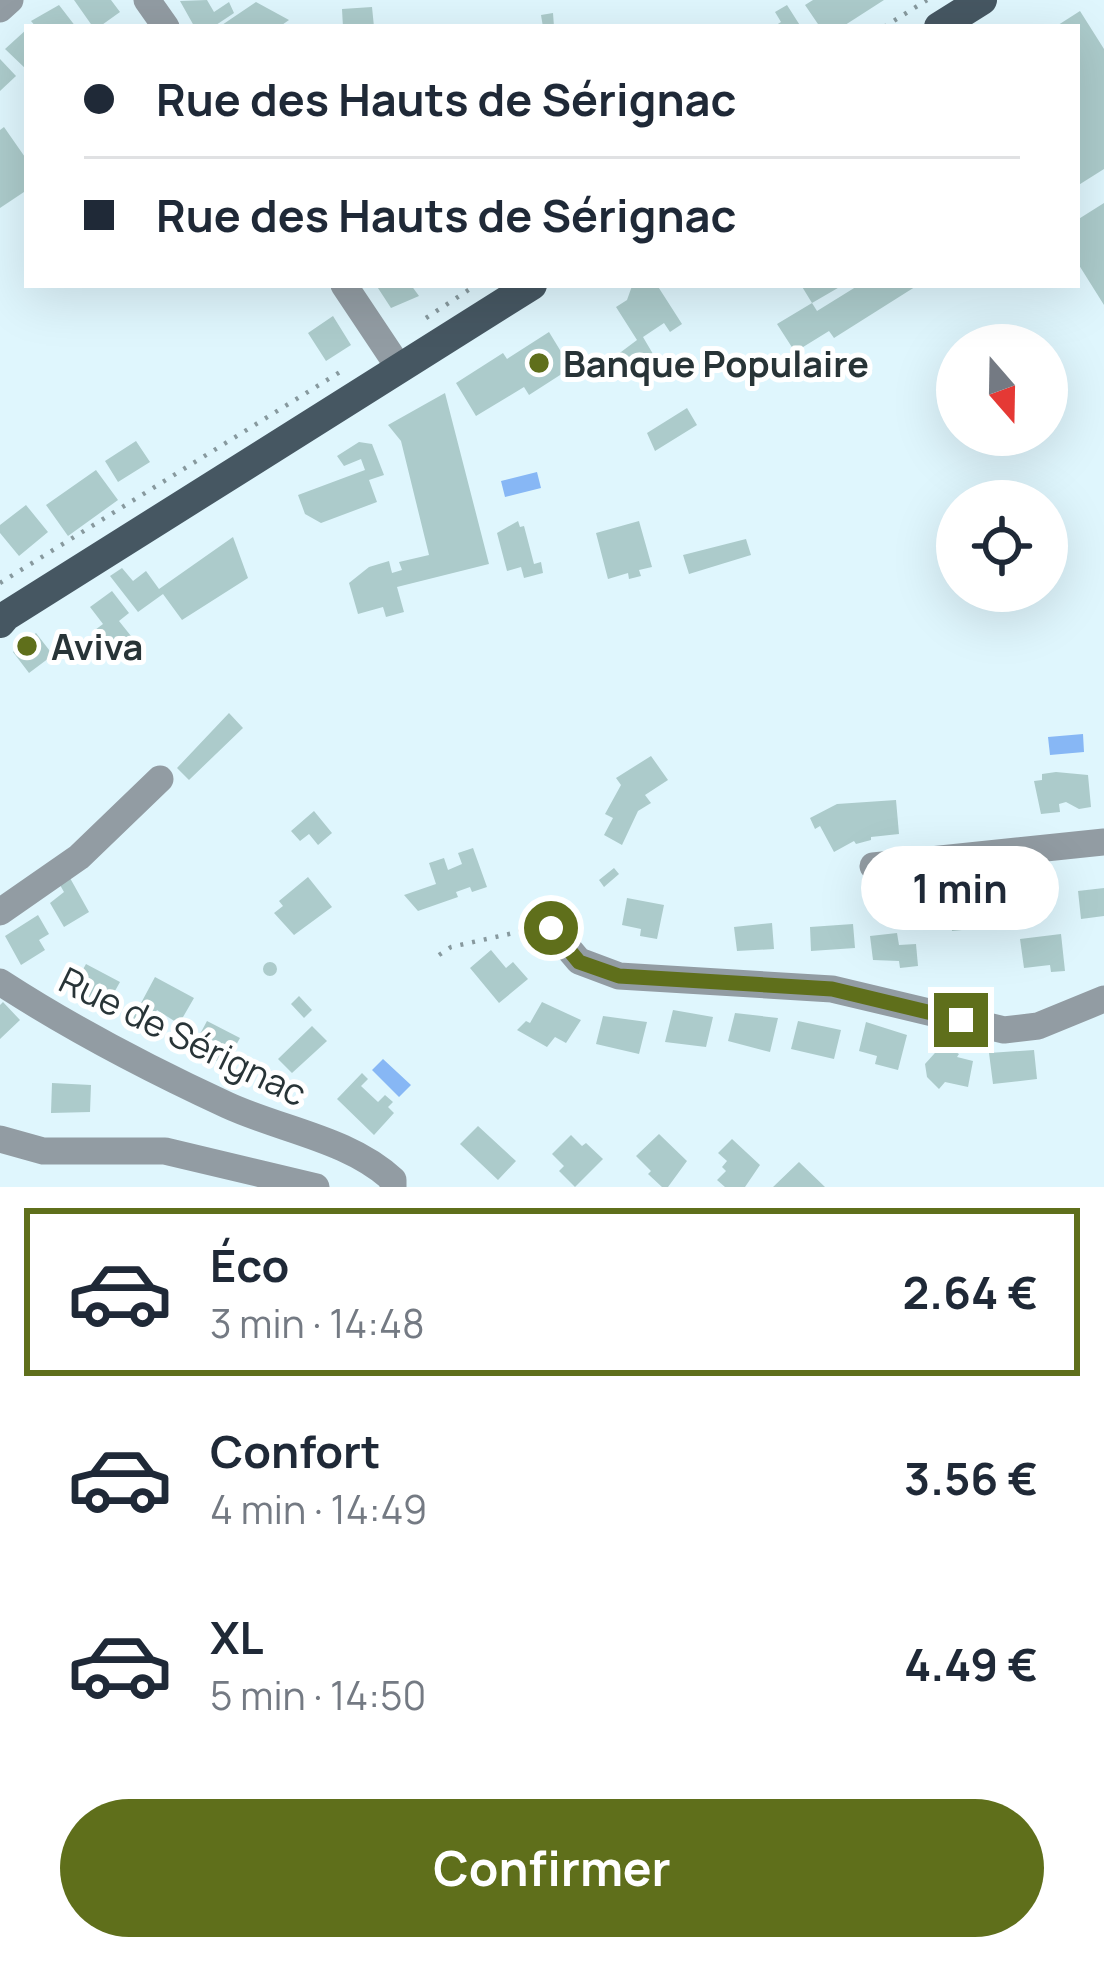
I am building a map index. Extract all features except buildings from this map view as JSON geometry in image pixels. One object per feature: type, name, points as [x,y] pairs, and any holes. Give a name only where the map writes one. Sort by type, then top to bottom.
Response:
[{"type":"main road","points":[[944,24],[982,0]]},
{"type":"main road","points":[[2,619],[527,288]]},
{"type":"street","points":[[0,9],[10,0]]},
{"type":"street","points":[[346,288],[400,369]]},
{"type":"street","points":[[0,912],[79,857],[160,779]]},
{"type":"street","points":[[873,866],[1104,842]]},
{"type":"street","points":[[551,928],[579,962],[619,976],[832,989],[1004,1030],[1038,1026],[1104,999]]},
{"type":"street","name":"Rue de Sérignac","points":[[0,982],[227,1105],[370,1158],[393,1180],[393,1187]]},
{"type":"street","points":[[0,1139],[43,1150],[165,1151],[316,1187]]},
{"type":"path","points":[[889,24],[927,0]]},
{"type":"path","points":[[422,321],[472,288]]},
{"type":"path","points":[[0,583],[348,368]]},
{"type":"path","points":[[439,955],[452,946],[551,928]]},
{"type":"water","points":[[537,472],[541,488],[505,497],[501,481]]},
{"type":"water","points":[[1083,734],[1084,752],[1050,755],[1048,737]]},
{"type":"water","points":[[383,1059],[411,1085],[399,1097],[372,1070]]},
{"type":"place","name":"Banque Populaire","points":[[539,363]]},
{"type":"place","name":"Aviva","points":[[27,646]]},
{"type":"route","points":[[551,928],[579,962],[619,976],[832,989],[961,1020]]}]
